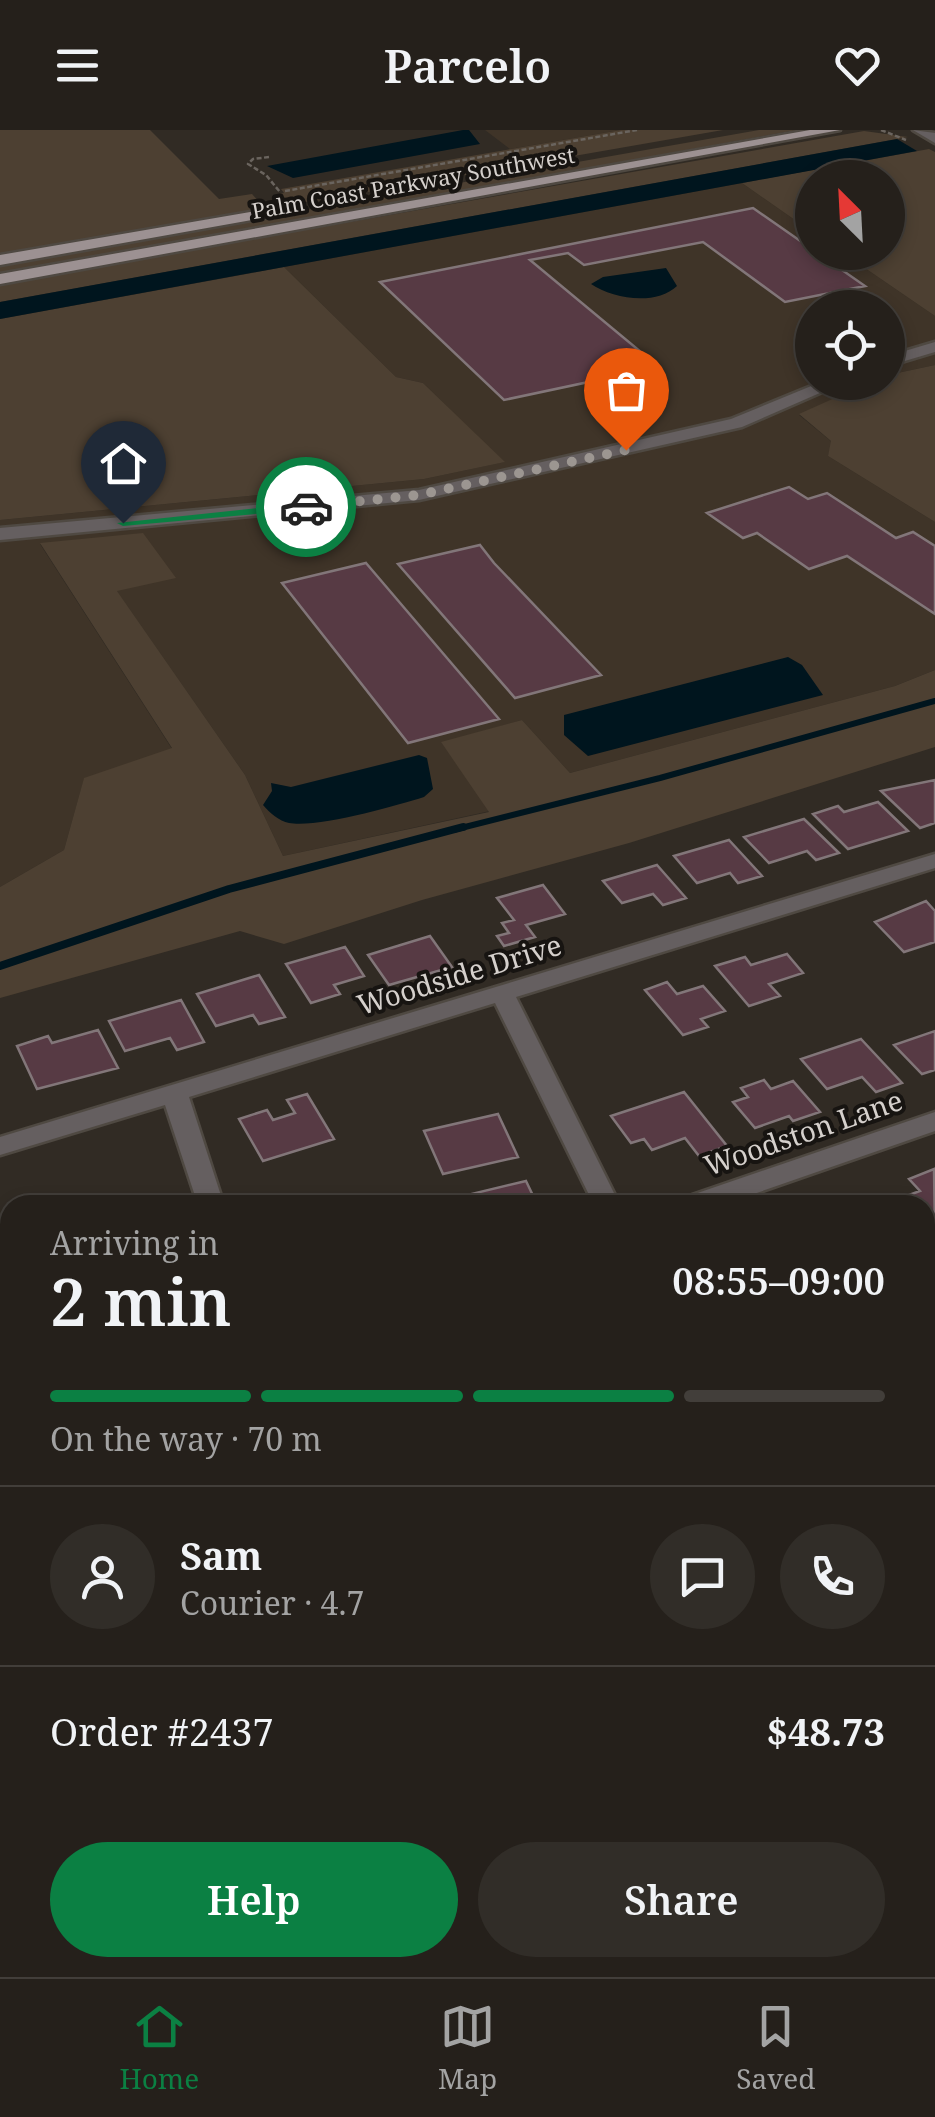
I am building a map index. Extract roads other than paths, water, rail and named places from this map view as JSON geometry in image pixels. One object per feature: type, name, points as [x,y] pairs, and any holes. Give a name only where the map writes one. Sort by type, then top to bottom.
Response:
[{"type":"main road","points":[[590,156],[740,130]]},
{"type":"main road","name":"Palm Coast Parkway Southwest","points":[[0,278],[833,130]]},
{"type":"main road","points":[[0,260],[308,206]]},
{"type":"street","points":[[920,130],[935,138]]},
{"type":"street","points":[[905,358],[935,347]]},
{"type":"street","points":[[905,362],[935,358]]},
{"type":"street","points":[[0,534],[436,492],[736,423],[795,399]]},
{"type":"street","name":"Woodside Drive","points":[[0,1146],[935,862]]},
{"type":"street","points":[[502,993],[602,1195]]},
{"type":"street","points":[[174,1092],[208,1195]]},
{"type":"street","name":"Woodston Lane","points":[[722,1195],[935,1121]]},
{"type":"water","points":[[469,130],[480,144],[293,178],[267,166]]},
{"type":"water","points":[[897,139],[917,151],[868,160],[795,160],[795,173],[0,319],[0,302]]},
{"type":"water","points":[[666,268],[677,286],[658,296],[622,296],[591,284],[603,277]]},
{"type":"water","points":[[788,657],[802,665],[823,695],[588,756],[564,735],[564,715]]},
{"type":"water","points":[[419,755],[427,758],[433,789],[424,797],[302,824],[282,820],[263,805],[272,791],[271,783],[291,787]]},
{"type":"waterway","points":[[453,830],[660,778],[935,701]]},
{"type":"waterway","points":[[0,966],[229,889],[463,827]]}]
